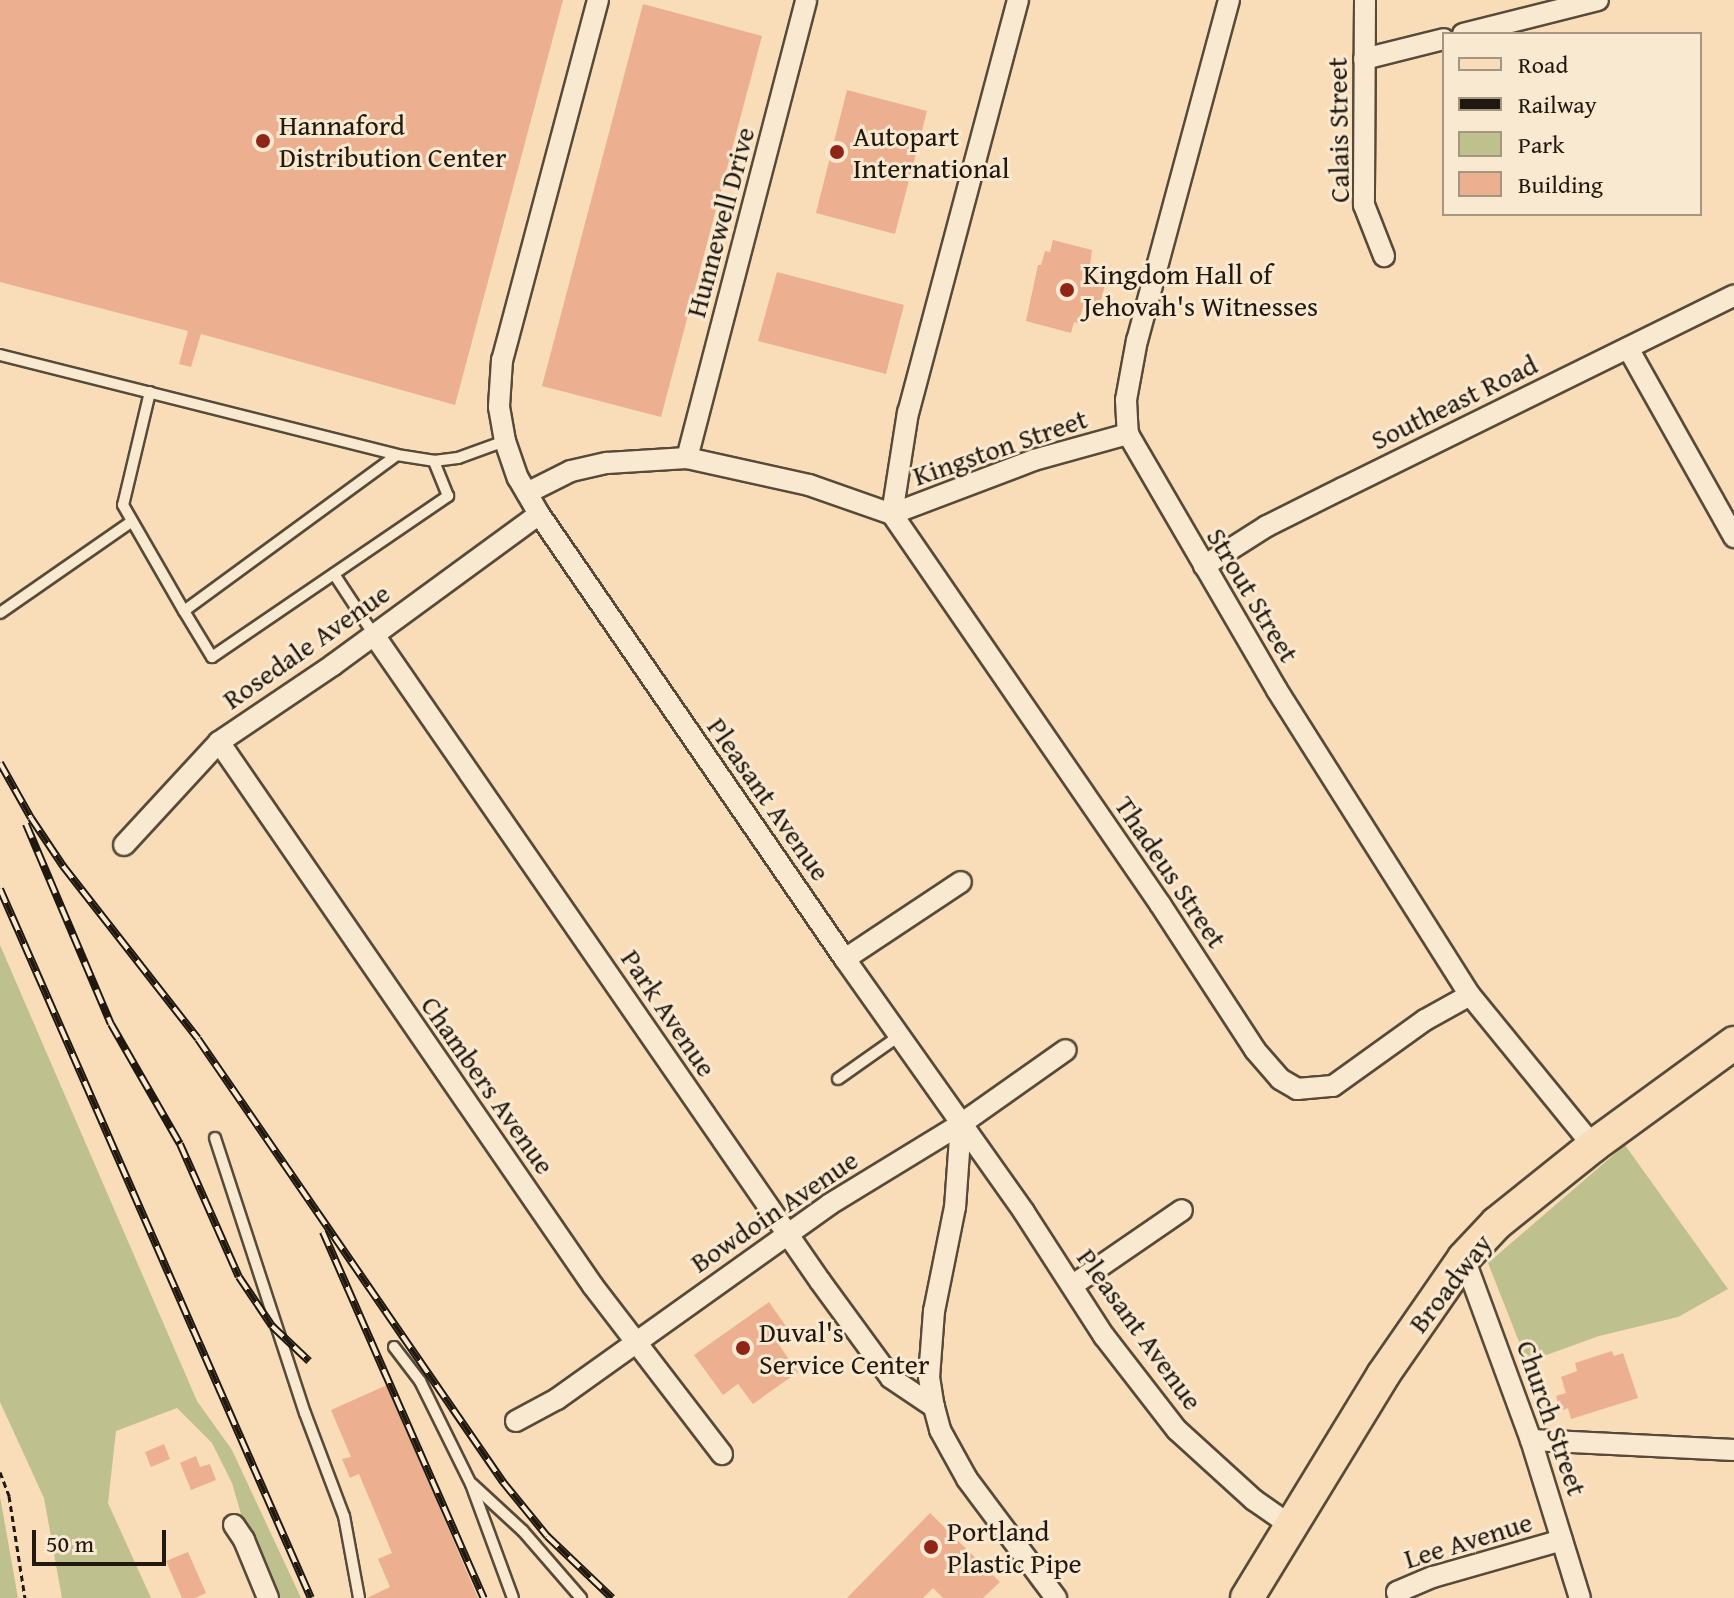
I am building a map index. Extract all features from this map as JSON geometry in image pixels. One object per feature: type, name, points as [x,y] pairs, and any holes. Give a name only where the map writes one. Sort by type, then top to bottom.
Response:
[{"type":"main road","name":"Broadway","points":[[1247,1598],[1434,1296],[1464,1258],[1497,1223],[1593,1146],[1730,1052]]},
{"type":"street","name":"Pleasant Avenue","points":[[598,0],[502,360],[499,392],[505,441],[527,493],[845,959],[1073,1285],[1104,1336],[1177,1430],[1254,1500],[1290,1525]]},
{"type":"street","name":"Hunnewell Drive","points":[[687,458],[806,0]]},
{"type":"street","points":[[527,493],[571,471],[607,463],[687,458],[809,485],[892,514],[908,412],[1018,0]]},
{"type":"street","name":"Strout Street","points":[[1229,0],[1137,340],[1126,400],[1128,434],[1285,704],[1470,995],[1593,1146]]},
{"type":"street","name":"Calais Street","points":[[1365,0],[1364,205],[1384,256]]},
{"type":"street","points":[[1470,32],[1571,3],[1598,0]]},
{"type":"street","points":[[1364,59],[1442,40]]},
{"type":"street","name":"Southeast Road","points":[[1204,566],[1267,526],[1734,296]]},
{"type":"street","points":[[1628,348],[1734,537]]},
{"type":"street","name":"Kingston Street","points":[[892,514],[1034,460],[1128,434]]},
{"type":"street","name":"Rosedale Avenue","points":[[124,845],[219,742],[374,635],[539,514]]},
{"type":"street","name":"Thadeus Street","points":[[892,514],[1160,904],[1255,1050],[1280,1079],[1297,1089],[1333,1086],[1425,1020],[1470,995]]},
{"type":"street","name":"Park Avenue","points":[[374,635],[788,1235],[891,1378],[934,1407]]},
{"type":"street","name":"Chambers Avenue","points":[[219,742],[636,1344],[722,1454]]},
{"type":"street","points":[[845,959],[961,882]]},
{"type":"street","name":"Bowdoin Avenue","points":[[516,1421],[557,1399],[830,1204],[961,1124],[1066,1050]]},
{"type":"street","points":[[961,1124],[955,1207],[934,1311],[929,1377],[934,1407],[940,1430],[967,1479],[1056,1598]]},
{"type":"street","points":[[1073,1285],[1182,1210]]},
{"type":"street","name":"Church Street","points":[[1464,1258],[1531,1440],[1580,1598]]},
{"type":"street","points":[[1531,1440],[1734,1450]]},
{"type":"street","points":[[234,1525],[244,1540],[268,1598]]},
{"type":"street","name":"Lee Avenue","points":[[1399,1598],[1397,1592],[1433,1577],[1562,1540]]},
{"type":"lane","points":[[0,355],[397,455],[434,461],[458,458],[505,441]]},
{"type":"lane","points":[[150,392],[123,505],[212,657],[448,496],[434,461]]},
{"type":"lane","points":[[184,611],[397,455]]},
{"type":"lane","points":[[0,613],[131,522]]},
{"type":"lane","points":[[334,574],[374,635]]},
{"type":"lane","points":[[838,1079],[899,1036]]},
{"type":"lane","points":[[215,1138],[305,1413],[344,1516],[359,1598]]},
{"type":"lane","points":[[394,1347],[420,1381],[471,1484],[513,1598]]},
{"type":"lane","points":[[471,1484],[523,1531],[581,1598]]},
{"type":"path","points":[[0,1472],[9,1496],[25,1598]]},
{"type":"green space","points":[[0,945],[197,1401],[232,1450],[301,1598],[277,1598],[243,1521],[232,1483],[212,1443],[177,1408],[116,1431],[108,1503],[151,1598],[62,1598],[44,1498],[0,1402]]},
{"type":"green space","points":[[1625,1145],[1728,1289],[1678,1317],[1599,1336],[1527,1362],[1488,1263]]},
{"type":"green space","points":[[0,1498],[1,1502],[18,1598],[0,1598]]},
{"type":"building","name":"Hannaford Distribution Center","points":[[0,0],[563,0],[455,405],[201,334],[191,367],[179,364],[188,331],[0,282]]},
{"type":"building","points":[[643,4],[762,36],[661,417],[542,386]]},
{"type":"building","points":[[847,90],[927,111],[895,234],[816,213]]},
{"type":"building","name":"Kingdom Hall of Jehovah's Witnesses","points":[[1053,240],[1092,250],[1088,281],[1105,285],[1099,308],[1084,304],[1071,333],[1026,321],[1038,265],[1041,265],[1045,251],[1050,252]]},
{"type":"building","points":[[777,272],[904,305],[886,374],[758,341]]},
{"type":"building","name":"Duval's Service Center","points":[[769,1302],[790,1332],[777,1342],[798,1372],[753,1404],[738,1384],[723,1395],[694,1355]]},
{"type":"building","points":[[1612,1351],[1614,1356],[1623,1353],[1638,1398],[1571,1419],[1568,1408],[1560,1411],[1556,1396],[1566,1393],[1561,1377],[1577,1371],[1575,1363]]},
{"type":"building","points":[[387,1385],[478,1598],[367,1598],[390,1587],[378,1559],[392,1553],[359,1474],[350,1478],[342,1459],[351,1457],[331,1410]]},
{"type":"building","points":[[164,1444],[170,1459],[151,1467],[145,1452]]},
{"type":"building","points":[[196,1456],[200,1467],[210,1464],[216,1480],[191,1490],[180,1463]]},
{"type":"building","name":"Portland Plastic Pipe","points":[[930,1513],[1000,1582],[983,1598],[943,1598],[933,1588],[923,1598],[847,1598]]},
{"type":"building","points":[[188,1552],[206,1593],[195,1598],[182,1598],[166,1561]]},
{"type":"railway","points":[[0,763],[63,866],[198,1039],[503,1482],[547,1536],[612,1598]]},
{"type":"railway","points":[[26,824],[111,1024],[180,1144],[239,1277],[272,1326],[309,1361]]},
{"type":"railway","points":[[0,889],[311,1598]]},
{"type":"railway","points":[[323,1232],[484,1598]]},
{"type":"place","name":"Hannaford Distribution Center","points":[[263,141]]},
{"type":"place","name":"Autopart International","points":[[837,152]]},
{"type":"place","name":"Kingdom Hall of Jehovah's Witnesses","points":[[1067,290]]},
{"type":"place","name":"Duval's Service Center","points":[[743,1348]]},
{"type":"place","name":"Portland Plastic Pipe","points":[[931,1547]]}]
